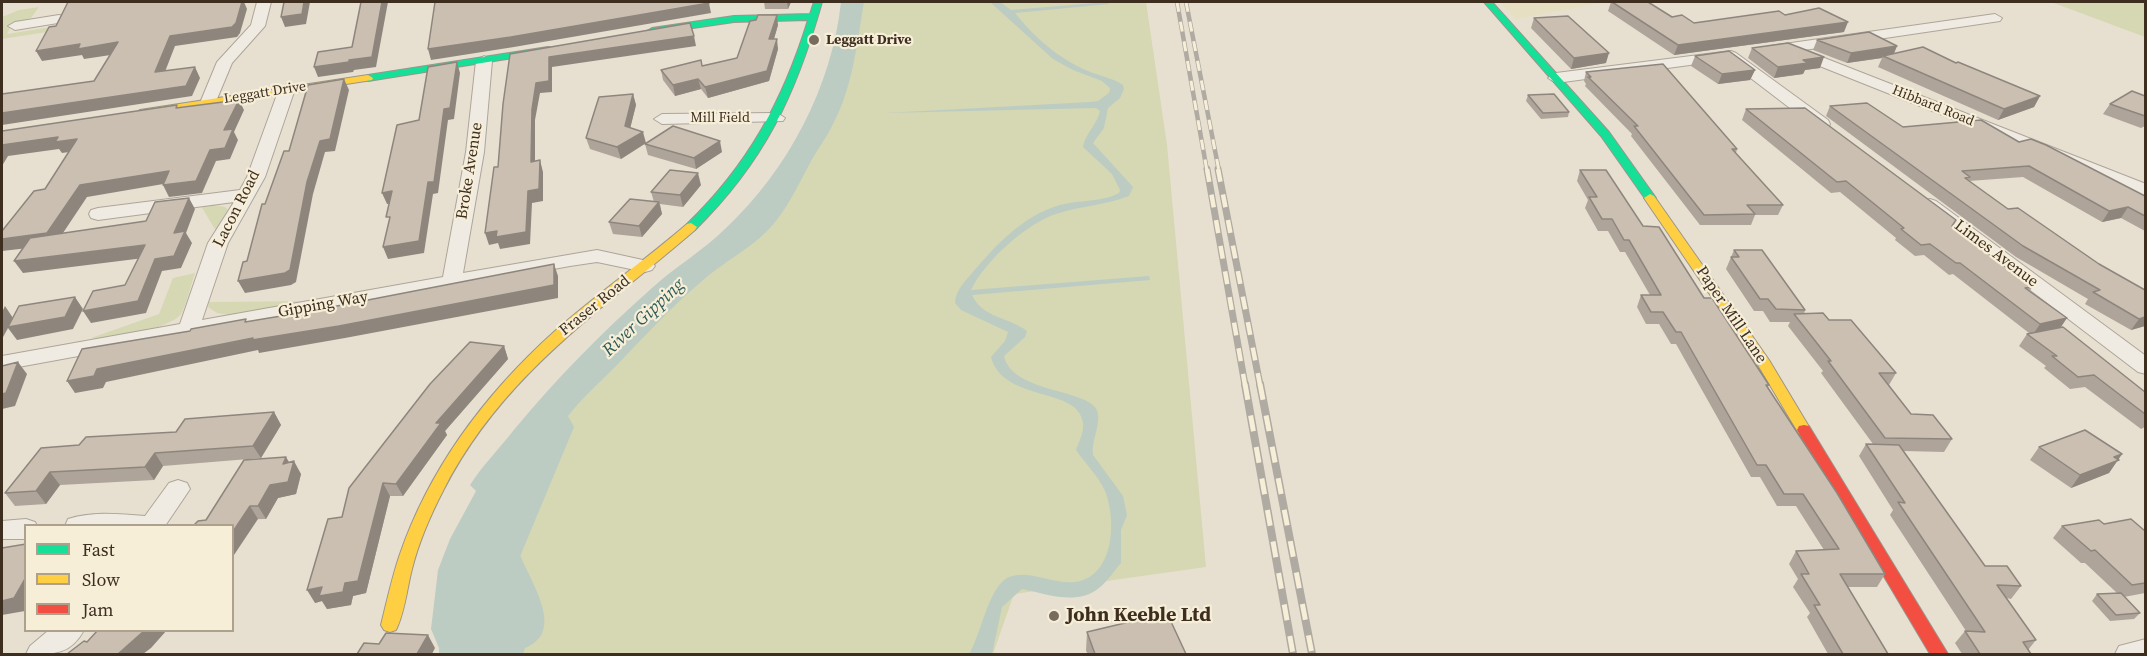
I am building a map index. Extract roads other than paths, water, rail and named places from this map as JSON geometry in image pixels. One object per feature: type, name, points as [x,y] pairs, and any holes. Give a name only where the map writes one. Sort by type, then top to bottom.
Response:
[{"type":"street","points":[[36,23],[48,2]]},
{"type":"street","points":[[208,103],[225,62],[258,27],[264,2]]},
{"type":"street","name":"Fraser Road","points":[[390,625],[413,539],[431,503],[483,419],[510,383],[537,355],[694,225],[725,195],[747,167],[777,118],[808,39],[818,2]]},
{"type":"street","name":"Paper Mill Lane","points":[[1488,2],[1605,134],[1629,167],[1764,363],[1939,654]]},
{"type":"street","points":[[641,34],[734,19],[814,17]]},
{"type":"street","points":[[1556,78],[1731,56],[1995,18]]},
{"type":"street","points":[[15,26],[59,19]]},
{"type":"street","name":"Leggatt Drive","points":[[128,114],[564,47]]},
{"type":"street","name":"Hibbard Road","points":[[1788,48],[2145,191]]},
{"type":"street","points":[[1731,56],[1834,133]]},
{"type":"street","name":"Broke Avenue","points":[[452,282],[475,152],[484,61]]},
{"type":"street","name":"Lacon Road","points":[[188,330],[218,243],[256,177],[287,89]]},
{"type":"street","name":"Mill Field","points":[[662,119],[777,118]]},
{"type":"street","points":[[98,214],[246,195]]},
{"type":"street","name":"Limes Avenue","points":[[1919,197],[2145,367]]},
{"type":"street","name":"Gipping Way","points":[[2,363],[597,256],[645,266]]},
{"type":"street","points":[[153,524],[178,489]]},
{"type":"street","points":[[90,524],[127,524]]},
{"type":"street","points":[[2,530],[24,529]]},
{"type":"street","points":[[40,654],[68,632]]},
{"type":"street","points":[[2129,654],[2145,651]]},
{"type":"water","points":[[841,2],[864,2],[850,80],[833,124],[785,209],[759,238],[679,301],[585,397],[551,439],[526,482],[512,524],[514,538],[543,608],[544,624],[539,638],[525,648],[523,654],[439,654],[439,648],[431,629],[438,570],[450,539],[476,491],[470,485],[529,412],[580,357],[652,288],[717,236],[769,180],[803,125],[817,95],[828,65]]},
{"type":"water","points":[[990,2],[1000,2],[1011,10],[1107,2],[1109,4],[1015,13],[1039,39],[1057,54],[1077,66],[1123,85],[1124,89],[1120,98],[1108,108],[1104,128],[1093,143],[1133,187],[1129,196],[1056,214],[1032,226],[996,256],[971,290],[1149,276],[1150,280],[972,295],[976,303],[989,313],[1027,331],[1025,337],[1004,356],[1010,369],[1037,385],[1084,399],[1094,406],[1098,414],[1098,424],[1093,455],[1123,496],[1127,515],[1121,530],[1121,563],[1102,585],[1090,593],[1072,598],[1022,589],[1002,607],[992,654],[969,654],[990,602],[1000,584],[1015,575],[1067,582],[1088,578],[1098,570],[1105,559],[1111,532],[1109,503],[1105,491],[1096,475],[1076,450],[1083,426],[1078,411],[1055,398],[1010,382],[998,372],[991,357],[1005,341],[1008,332],[961,310],[955,303],[959,290],[967,279],[1002,241],[1023,223],[1060,205],[1106,198],[1119,193],[1120,190],[1112,174],[1083,147],[1100,111],[1096,108],[885,113],[1090,102],[1098,101],[1109,93],[1110,88],[1102,81],[1073,70],[1053,59]]},
{"type":"waterway","name":"River Gipping","points":[[468,654],[470,614],[552,427]]},
{"type":"railway","points":[[1177,2],[1207,171]]},
{"type":"railway","points":[[1186,2],[1219,171]]},
{"type":"railway","points":[[1207,169],[1245,385]]},
{"type":"railway","points":[[1218,169],[1260,385]]},
{"type":"railway","points":[[1245,384],[1293,654]]},
{"type":"railway","points":[[1260,384],[1312,654]]},
{"type":"place","name":"Leggatt Drive","points":[[814,40]]},
{"type":"place","name":"John Keeble Ltd","points":[[1054,616]]}]
